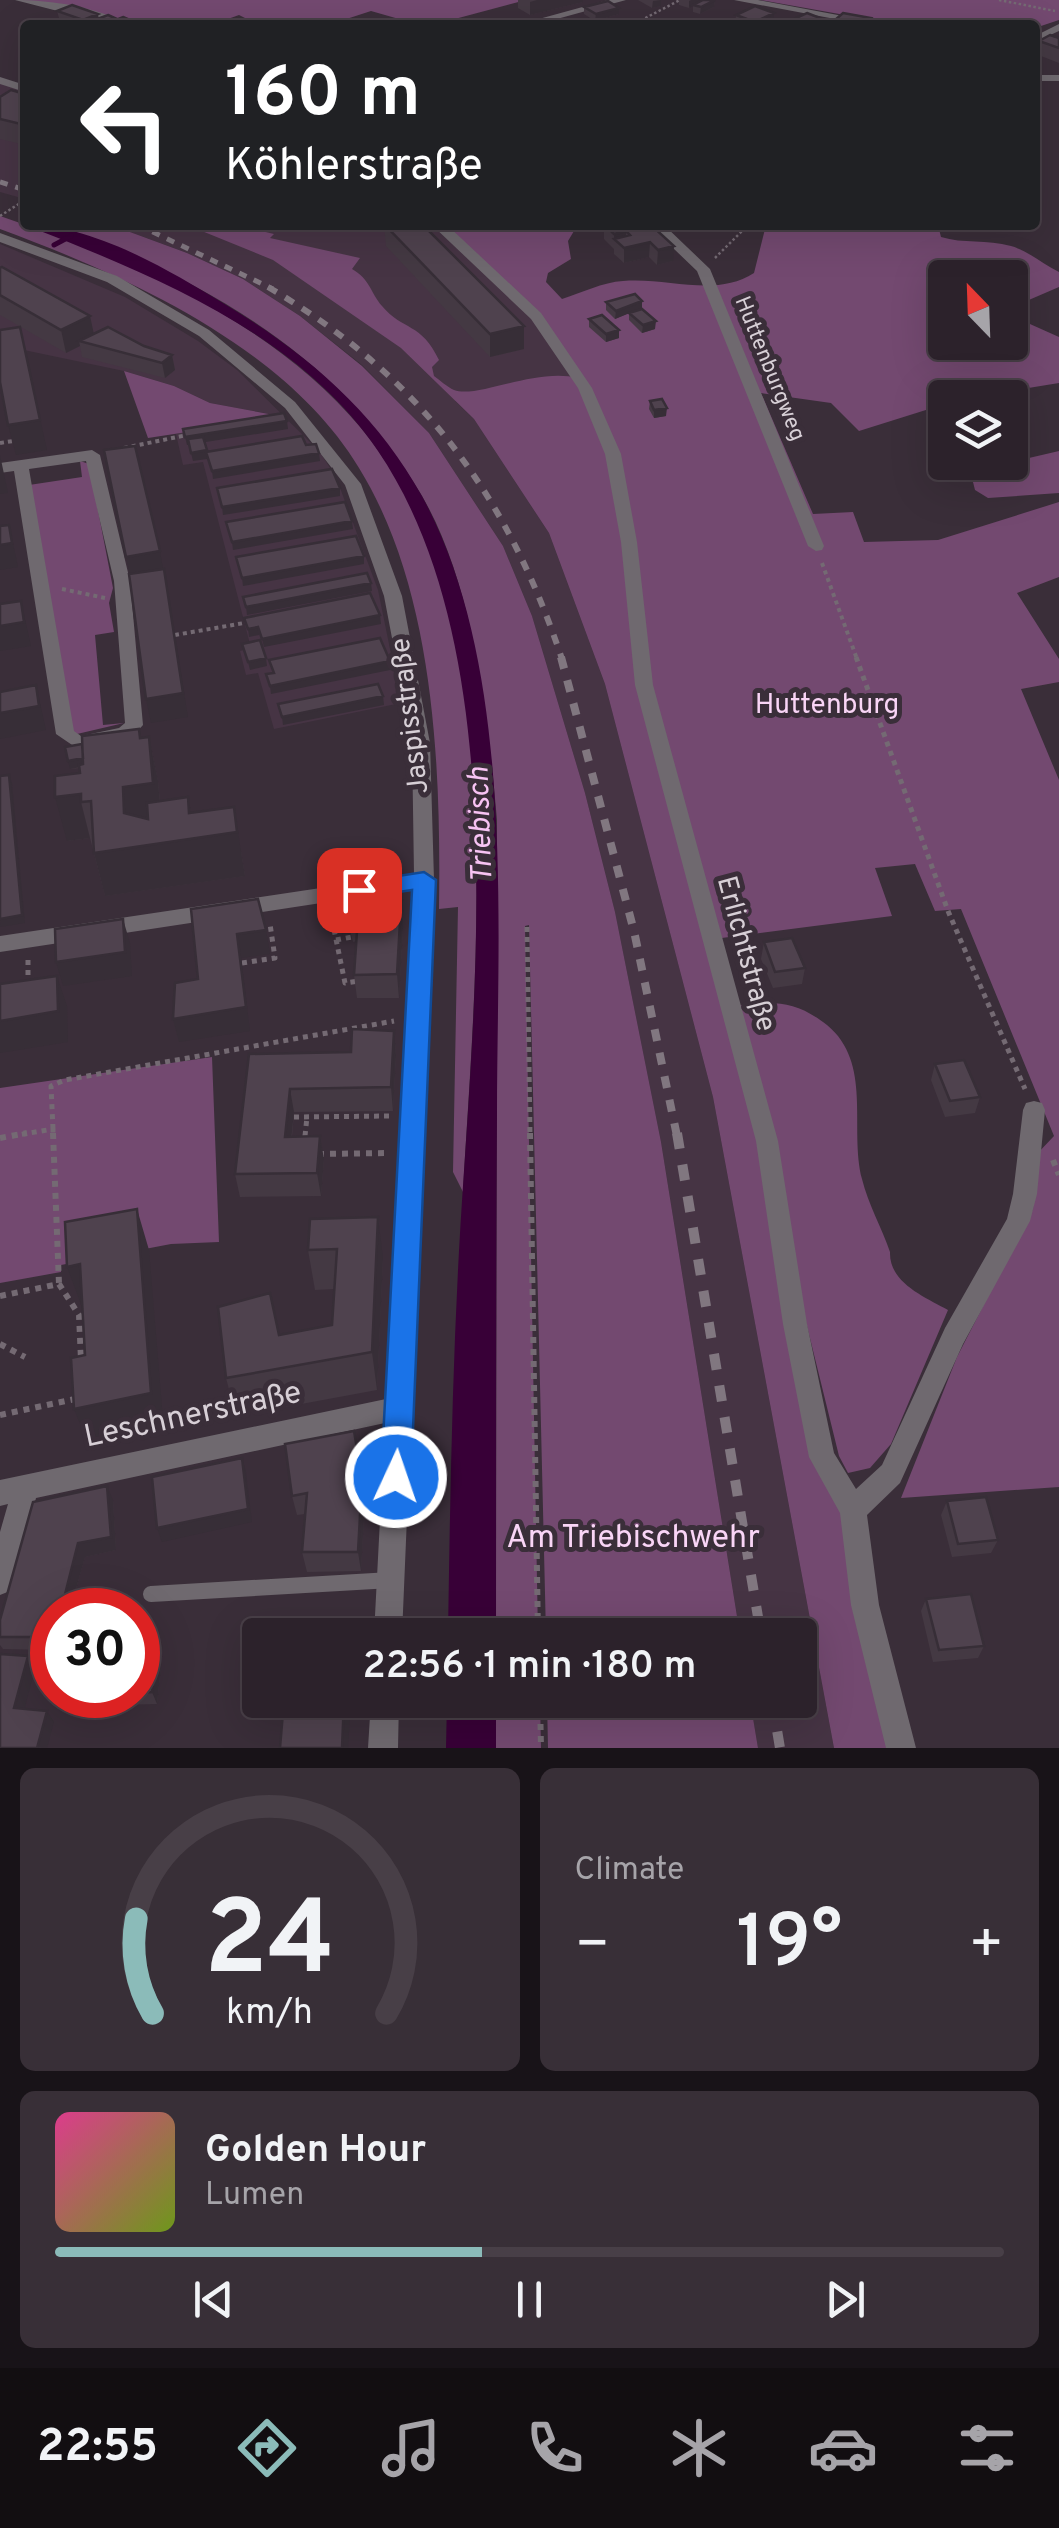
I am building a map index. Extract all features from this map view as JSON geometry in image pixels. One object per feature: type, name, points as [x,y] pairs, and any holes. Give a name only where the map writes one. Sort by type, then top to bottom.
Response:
[{"type":"street","points":[[20,0],[107,20]]},
{"type":"street","points":[[542,20],[621,0]]},
{"type":"street","points":[[739,0],[857,20]]},
{"type":"street","name":"Erlichtstraße","points":[[444,230],[536,316],[585,388],[613,454],[629,542],[644,685],[767,1141],[794,1324],[822,1456],[853,1510],[865,1605],[901,1748]]},
{"type":"street","name":"Huttenburgweg","points":[[661,230],[704,270],[816,546]]},
{"type":"street","name":"Jaspisstraße","points":[[0,237],[112,279],[204,333],[290,405],[352,484],[402,630],[420,743],[424,880],[389,1618]]},
{"type":"street","points":[[0,468],[21,465],[92,456],[124,602],[134,724],[125,733],[78,743],[65,734],[21,465]]},
{"type":"street","points":[[0,944],[424,880]]},
{"type":"street","points":[[853,1510],[891,1474],[954,1336],[1018,1221],[1026,1194],[1034,1110]]},
{"type":"street","name":"Leschnerstraße","points":[[13,1490],[400,1408]]},
{"type":"street","points":[[0,1581],[13,1490]]},
{"type":"street","points":[[383,1748],[385,1718]]},
{"type":"lane","points":[[160,1593],[391,1580]]},
{"type":"path","points":[[642,20],[680,0]]},
{"type":"path","points":[[998,0],[1059,12]]},
{"type":"path","points":[[704,270],[743,230]]},
{"type":"path","points":[[92,456],[188,435]]},
{"type":"path","points":[[0,444],[13,441]]},
{"type":"path","points":[[816,546],[948,911],[1034,1110]]},
{"type":"path","points":[[40,584],[124,602]]},
{"type":"path","points":[[174,635],[256,621]]},
{"type":"path","points":[[327,895],[346,983],[358,980]]},
{"type":"path","points":[[242,963],[274,958],[267,904]]},
{"type":"path","points":[[527,927],[538,1618]]},
{"type":"path","points":[[336,940],[352,937]]},
{"type":"path","points":[[27,940],[28,994]]},
{"type":"path","points":[[82,1370],[79,1315],[59,1284],[51,1086],[65,1080],[418,1016]]},
{"type":"path","points":[[294,1117],[413,1116]]},
{"type":"path","points":[[307,1117],[304,1154],[412,1152]]},
{"type":"path","points":[[0,1138],[53,1129]]},
{"type":"path","points":[[0,1296],[59,1284]]},
{"type":"path","points":[[79,1315],[96,1312]]},
{"type":"path","points":[[0,1344],[26,1357]]},
{"type":"path","points":[[0,1414],[83,1398],[82,1388]]},
{"type":"path","points":[[540,1718],[540,1748]]},
{"type":"shaded area","points":[[0,80],[20,87],[20,198],[0,192]]},
{"type":"shaded area","points":[[125,230],[445,230],[501,279],[579,379],[455,401],[474,419],[549,533],[605,684],[713,1097],[810,1618],[737,1618],[661,1142],[615,912],[585,793],[532,616],[503,546],[429,433],[362,365],[300,316],[243,279]]},
{"type":"shaded area","points":[[0,244],[125,297],[198,341],[237,370],[319,451],[336,477],[378,590],[401,703],[274,729],[258,673],[246,675],[240,651],[251,648],[203,462],[183,465],[176,434],[281,416],[210,403],[174,386],[124,371],[0,345]]},
{"type":"shaded area","points":[[817,1657],[834,1748],[758,1748],[753,1718],[817,1718]]},
{"type":"green space","points":[[20,0],[526,0],[451,20],[402,20],[371,11],[343,20],[249,20],[239,15],[225,20],[103,20]]},
{"type":"green space","points":[[760,0],[1059,0],[1059,20],[1040,26],[1040,20],[873,20]]},
{"type":"green space","points":[[0,216],[20,223],[20,230],[40,230],[99,253],[196,298],[242,326],[325,390],[361,428],[410,505],[444,594],[464,692],[474,795],[477,900],[463,1192],[453,1172],[458,907],[439,909],[438,798],[428,682],[404,569],[384,516],[359,468],[328,425],[290,386],[247,352],[150,293],[0,229]]},
{"type":"green space","name":"Am Triebischwehr","points":[[70,230],[125,230],[187,253],[243,279],[300,316],[362,366],[429,433],[503,546],[532,616],[585,793],[615,912],[661,1142],[737,1618],[546,1618],[529,925],[525,926],[538,1618],[496,1618],[497,820],[483,697],[466,611],[440,531],[422,496],[389,446],[351,402],[310,363],[264,329],[165,271]]},
{"type":"green space","name":"Huttenburg","points":[[199,230],[257,230],[274,234],[270,238],[360,258],[352,269],[363,277],[390,314],[419,333],[432,348],[439,360],[432,367],[434,376],[451,389],[464,392],[544,376],[578,378],[536,316],[444,230],[577,230],[568,241],[571,259],[548,273],[546,282],[562,299],[623,281],[707,285],[739,280],[754,273],[765,230],[939,230],[941,237],[1011,246],[1059,272],[1059,287],[1028,300],[1028,260],[928,260],[928,360],[1028,360],[1028,323],[1059,337],[1059,383],[1028,388],[1028,380],[928,380],[928,409],[859,431],[831,403],[761,393],[813,514],[853,512],[864,542],[938,540],[1059,502],[1059,577],[1017,593],[1059,659],[1059,682],[1021,689],[1059,780],[1059,1487],[901,1498],[957,1357],[1033,1209],[1036,1155],[1054,1136],[961,909],[935,911],[915,864],[875,868],[892,916],[714,939],[732,1006],[793,1006],[827,1025],[841,1040],[855,1077],[862,1179],[891,1263],[910,1288],[948,1310],[891,1444],[870,1468],[848,1473],[839,1456],[806,1322],[813,1460],[853,1510],[901,1748],[834,1748],[817,1657],[817,1618],[810,1618],[713,1097],[605,684],[549,533],[474,419],[401,348],[273,260]]},
{"type":"green space","points":[[124,371],[174,386],[210,403],[285,417],[148,438]]},
{"type":"green space","points":[[1059,451],[1059,493],[988,498],[975,490],[972,480],[1028,480],[1028,458]]},
{"type":"green space","points":[[80,461],[89,464],[113,588],[109,603],[114,632],[95,635],[103,725],[124,723],[77,734],[68,731],[29,485],[82,477]]},
{"type":"green space","points":[[212,1057],[219,1242],[171,1244],[61,1265],[61,1272],[0,1283],[0,1088]]},
{"type":"green space","points":[[496,1718],[540,1718],[541,1748],[496,1748]]},
{"type":"green space","points":[[547,1718],[753,1718],[758,1748],[548,1748]]},
{"type":"water","name":"Triebisch","points":[[37,230],[77,232],[153,263],[253,322],[336,386],[383,437],[422,496],[452,564],[473,638],[487,717],[498,880],[496,1618],[448,1618],[455,1347],[476,947],[476,839],[468,731],[451,629],[422,534],[378,451],[345,409],[265,341],[172,287]]},
{"type":"water","points":[[447,1718],[496,1718],[496,1748],[446,1748]]},
{"type":"building","points":[[715,0],[701,7],[693,5]]},
{"type":"building","points":[[608,1],[619,8],[596,14],[584,7]]},
{"type":"building","points":[[72,5],[98,14],[83,20],[57,11]]},
{"type":"building","points":[[755,6],[774,13],[759,20],[736,15]]},
{"type":"building","points":[[807,13],[820,18],[815,20],[791,20]]},
{"type":"building","points":[[843,13],[871,18],[869,20],[835,20]]},
{"type":"building","points":[[1050,35],[1059,38],[1059,48],[1040,41]]},
{"type":"building","points":[[11,90],[20,93],[20,124],[0,119],[0,97]]},
{"type":"building","points":[[390,230],[428,230],[524,326],[490,334]]},
{"type":"building","points":[[610,230],[656,230],[674,246],[658,250],[650,242],[624,248],[614,239],[630,235],[626,231],[614,234]]},
{"type":"building","points":[[2,267],[90,316],[61,330],[0,295]]},
{"type":"building","points":[[635,294],[642,301],[616,311],[606,302]]},
{"type":"building","points":[[642,309],[656,321],[643,325],[629,313]]},
{"type":"building","points":[[602,315],[619,330],[606,334],[589,319]]},
{"type":"building","points":[[20,327],[40,420],[8,425],[0,382],[0,330]]},
{"type":"building","points":[[108,327],[172,355],[162,363],[79,341]]},
{"type":"building","points":[[662,399],[667,408],[654,410],[650,401]]},
{"type":"building","points":[[284,413],[287,421],[185,437],[183,429]]},
{"type":"building","points":[[302,436],[306,445],[316,444],[319,453],[212,471],[206,452]]},
{"type":"building","points":[[203,437],[207,450],[191,453],[188,439]]},
{"type":"building","points":[[135,446],[160,551],[126,557],[104,450]]},
{"type":"building","points":[[332,469],[340,488],[222,507],[217,488]]},
{"type":"building","points":[[345,502],[352,521],[232,542],[226,522]]},
{"type":"building","points":[[9,525],[12,543],[0,545],[0,526]]},
{"type":"building","points":[[356,536],[364,556],[242,578],[236,557]]},
{"type":"building","points":[[164,569],[183,693],[146,699],[129,574]]},
{"type":"building","points":[[367,573],[371,583],[246,607],[243,597]]},
{"type":"building","points":[[370,593],[380,615],[262,639],[258,627],[248,629],[244,618]]},
{"type":"building","points":[[21,601],[24,622],[0,626],[0,604]]},
{"type":"building","points":[[380,638],[390,661],[270,686],[266,674],[274,673],[269,660]]},
{"type":"building","points":[[260,640],[266,658],[248,662],[242,644]]},
{"type":"building","points":[[378,684],[383,696],[282,717],[278,704]]},
{"type":"building","points":[[36,685],[39,706],[0,713],[0,692]]},
{"type":"building","points":[[139,729],[140,738],[149,737],[153,783],[123,787],[124,813],[148,819],[147,803],[188,797],[189,813],[234,807],[237,832],[94,853],[91,801],[81,802],[81,794],[55,797],[55,776],[80,773],[82,736]]},
{"type":"building","points":[[82,744],[83,758],[68,761],[65,747]]},
{"type":"building","points":[[9,775],[22,915],[0,919],[0,776]]},
{"type":"building","points":[[395,881],[402,887],[397,974],[354,975],[358,917],[350,918],[349,910],[339,911],[335,888]]},
{"type":"building","points":[[258,899],[266,930],[237,934],[246,1007],[173,1019],[175,983],[198,979],[191,909]]},
{"type":"building","points":[[123,919],[125,952],[56,962],[55,929]]},
{"type":"building","points":[[792,938],[805,968],[775,972],[764,942]]},
{"type":"building","points":[[57,976],[58,1011],[0,1021],[0,984]]},
{"type":"building","points":[[352,1029],[394,1031],[391,1087],[290,1089],[285,1137],[320,1136],[317,1173],[235,1174],[249,1054],[351,1052]]},
{"type":"building","points":[[964,1060],[980,1097],[950,1101],[935,1064]]},
{"type":"building","points":[[137,1209],[151,1393],[74,1409],[71,1358],[85,1355],[80,1264],[67,1267],[65,1222]]},
{"type":"building","points":[[378,1217],[372,1352],[226,1378],[218,1307],[270,1293],[279,1335],[332,1325],[337,1249],[308,1250],[310,1219]]},
{"type":"building","points":[[354,1431],[362,1479],[358,1552],[302,1552],[307,1493],[292,1496],[285,1444]]},
{"type":"building","points":[[242,1458],[248,1509],[157,1528],[152,1477]]},
{"type":"building","points":[[107,1486],[111,1537],[78,1543],[67,1588],[30,1588],[30,1637],[0,1637],[0,1620],[33,1502]]},
{"type":"building","points":[[986,1497],[998,1540],[958,1544],[947,1501]]},
{"type":"building","points":[[971,1594],[984,1646],[939,1650],[926,1599]]},
{"type":"building","points":[[0,1654],[28,1656],[14,1708],[30,1709],[30,1718],[45,1718],[37,1748],[0,1748]]},
{"type":"building","points":[[282,1718],[343,1718],[342,1748],[280,1748]]},
{"type":"waterway","points":[[54,245],[71,236]]},
{"type":"railway","points":[[0,182],[20,188]]},
{"type":"railway","points":[[149,230],[273,289]]},
{"type":"railway","points":[[268,287],[370,359],[451,444],[485,492],[514,544],[562,659]]},
{"type":"railway","points":[[561,657],[634,931],[677,1136]]},
{"type":"railway","points":[[677,1133],[758,1618]]},
{"type":"railway","points":[[775,1718],[780,1748]]},
{"type":"route","points":[[359,890],[424,880],[396,1477]]}]
